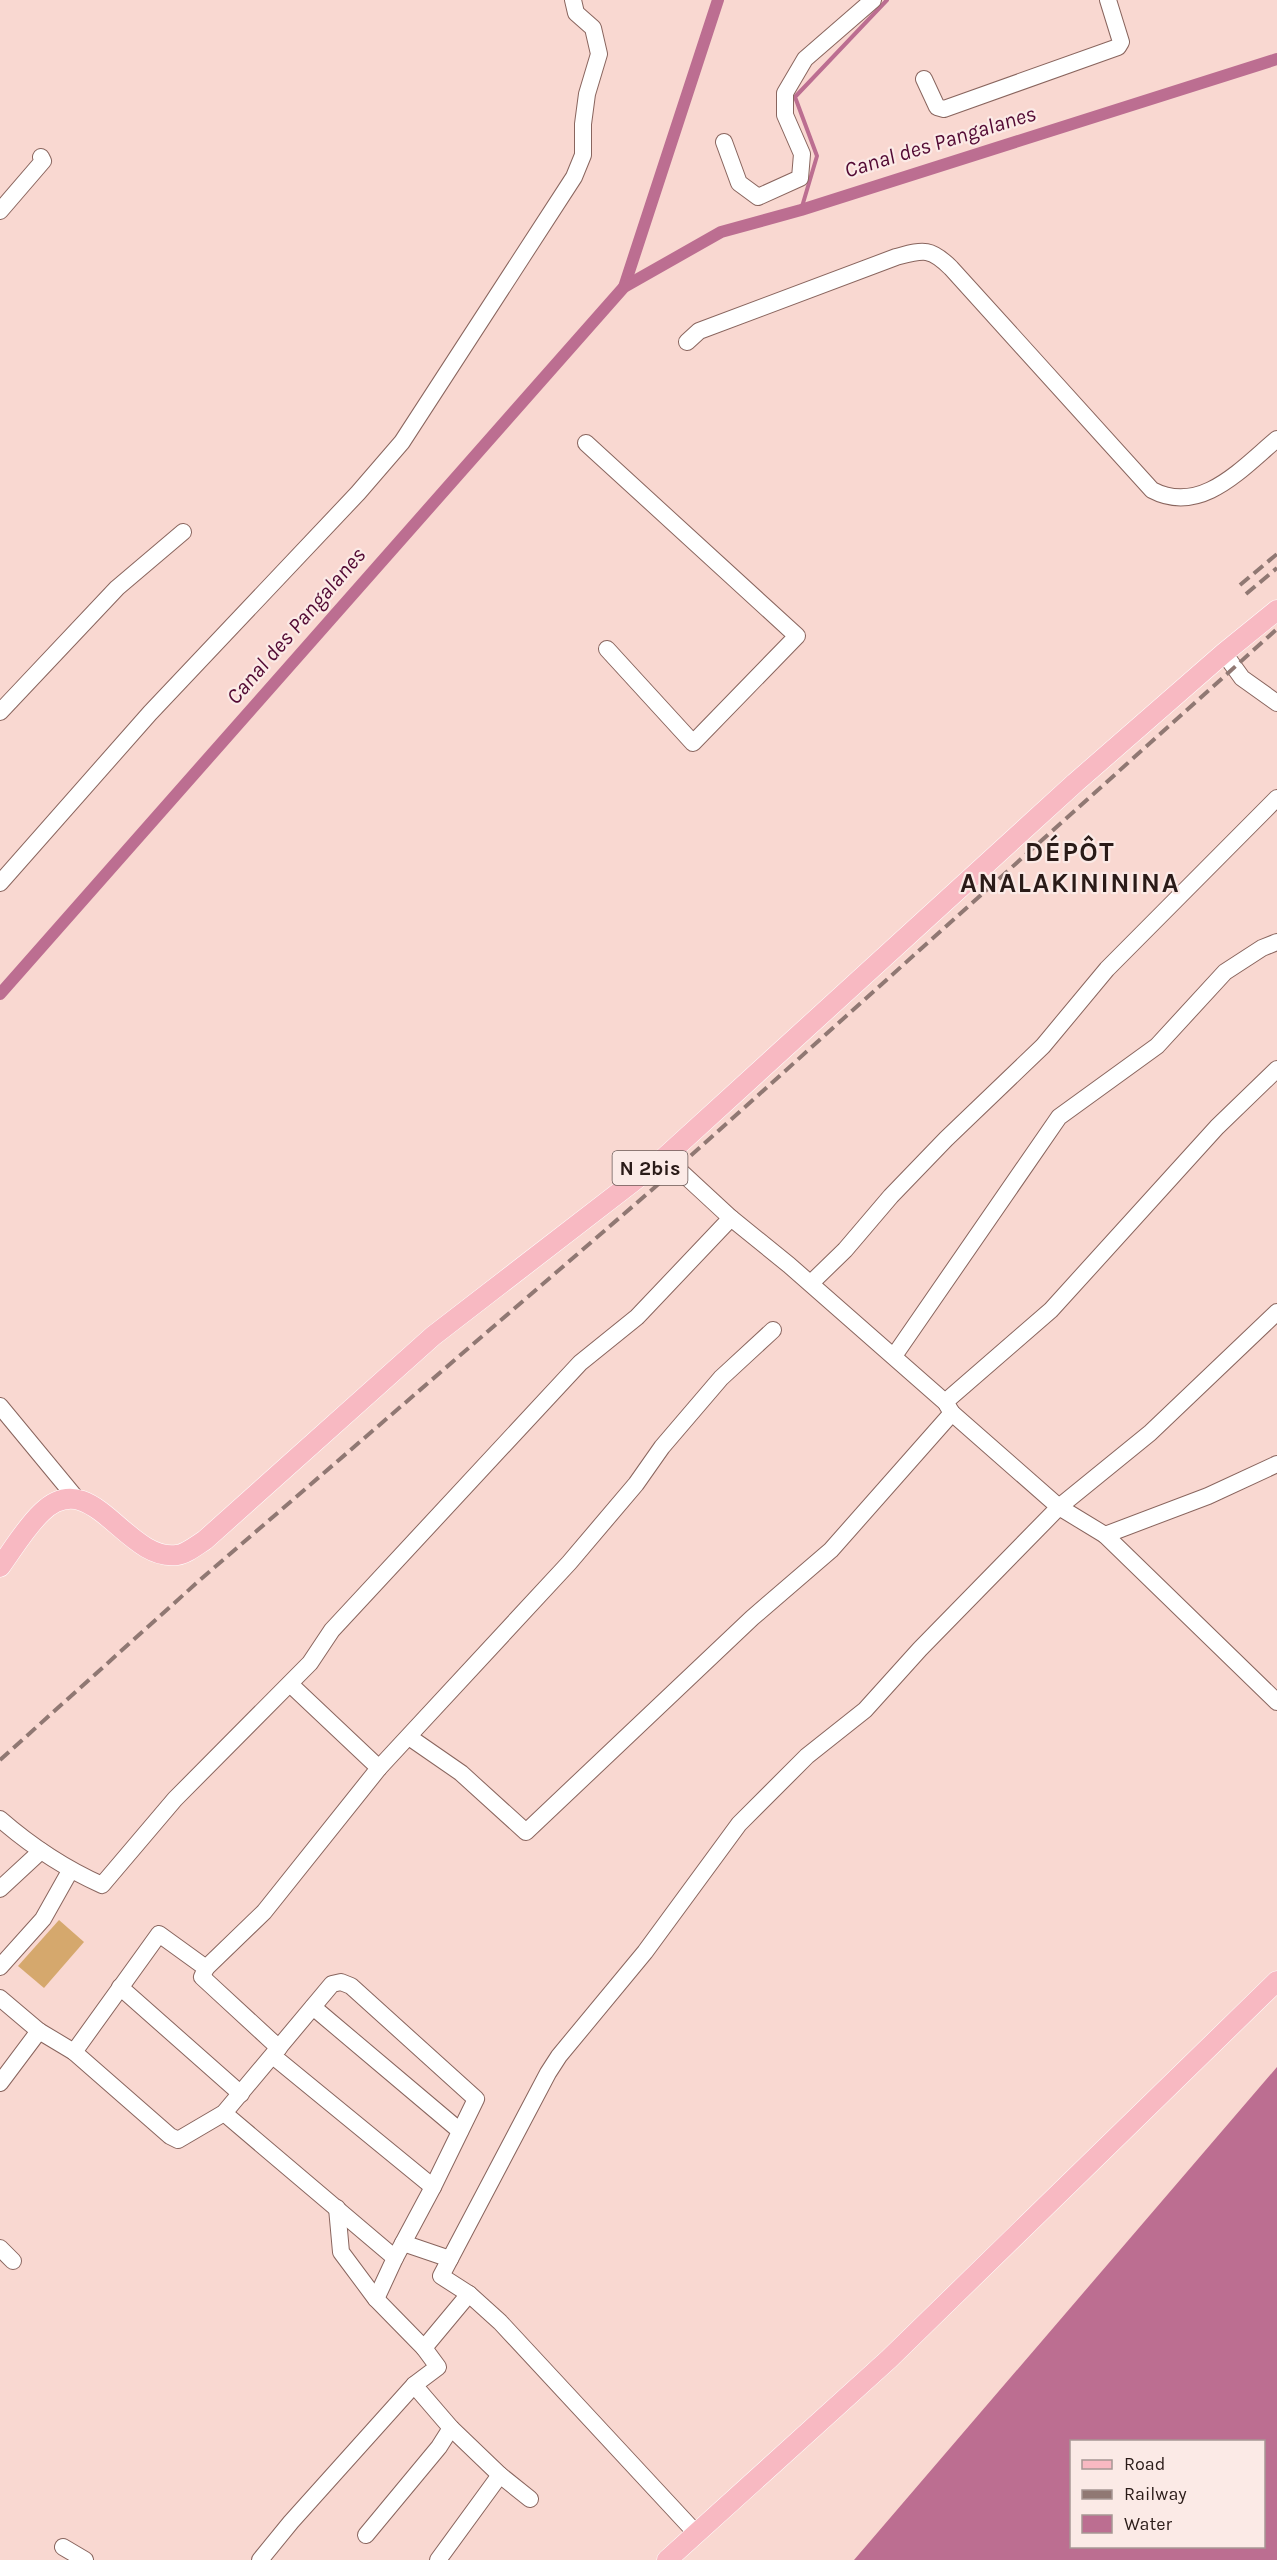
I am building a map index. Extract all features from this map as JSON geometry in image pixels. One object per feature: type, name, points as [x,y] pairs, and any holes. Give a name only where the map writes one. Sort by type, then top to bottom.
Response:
[{"type":"main road","name":"N 2bis","points":[[76,1498],[95,1506],[144,1548],[162,1555],[179,1555],[205,1540],[433,1336],[664,1157],[1075,783],[1224,653],[1277,610]]},
{"type":"main road","points":[[0,1567],[41,1512],[56,1501],[76,1498]]},
{"type":"main road","points":[[667,2560],[695,2532],[889,2360],[1277,1982]]},
{"type":"street","points":[[0,883],[150,713],[358,493],[402,442],[574,177],[583,155],[583,124],[587,94],[599,54],[593,28],[576,13],[573,0]]},
{"type":"street","points":[[724,142],[739,183],[758,197],[800,178],[802,154],[785,116],[785,93],[805,59],[873,0]]},
{"type":"street","points":[[924,79],[937,107],[944,109],[1118,47],[1121,42],[1108,0]]},
{"type":"street","points":[[0,211],[43,161],[41,157]]},
{"type":"street","points":[[687,342],[699,331],[896,257],[924,250],[934,254],[951,268],[1152,490],[1165,497],[1178,499],[1203,495],[1237,472],[1277,439]]},
{"type":"street","points":[[586,443],[797,636],[693,743],[607,649]]},
{"type":"street","points":[[0,712],[117,588],[183,532]]},
{"type":"street","points":[[1224,653],[1242,678],[1277,703]]},
{"type":"street","points":[[811,1283],[845,1250],[891,1196],[946,1139],[1043,1046],[1107,969],[1277,798]]},
{"type":"street","points":[[894,1356],[1059,1117],[1157,1046],[1225,972],[1262,948],[1277,942]]},
{"type":"street","points":[[409,1737],[461,1773],[526,1832],[752,1618],[831,1550],[948,1408],[1051,1310],[1216,1127],[1277,1069]]},
{"type":"street","points":[[664,1157],[731,1218],[811,1283],[894,1356],[948,1408],[1059,1507],[1105,1535],[1277,1702]]},
{"type":"street","points":[[0,1819],[70,1871],[102,1885],[175,1799],[310,1663],[332,1630],[580,1363],[637,1317],[731,1218]]},
{"type":"street","points":[[695,2532],[500,2322],[469,2294],[441,2276],[559,2056],[645,1952],[739,1824],[807,1756],[865,1710],[920,1649],[1059,1507],[1150,1433],[1277,1312]]},
{"type":"street","points":[[433,2187],[276,2052],[202,1977],[206,1968],[264,1912],[379,1768],[569,1563],[721,1378],[773,1330]]},
{"type":"street","points":[[0,1406],[76,1498]]},
{"type":"street","points":[[1105,1535],[1208,1496],[1277,1464]]},
{"type":"street","points":[[290,1684],[379,1768]]},
{"type":"street","points":[[0,1889],[41,1851]]},
{"type":"street","points":[[0,1967],[43,1919],[70,1871]]},
{"type":"street","points":[[74,2052],[159,1934],[206,1968]]},
{"type":"street","points":[[0,1998],[39,2031],[74,2052],[170,2136],[178,2140],[224,2113],[332,1984],[341,1982],[351,1986],[476,2099],[376,2299]]},
{"type":"street","points":[[120,1987],[241,2094]]},
{"type":"street","points":[[313,2007],[460,2132]]},
{"type":"street","points":[[0,2083],[39,2031]]},
{"type":"street","points":[[224,2113],[337,2208],[399,2250],[450,2259]]},
{"type":"street","points":[[260,2560],[291,2522],[414,2385],[438,2367],[424,2348],[376,2299],[341,2252],[337,2208]]},
{"type":"street","points":[[0,2248],[13,2261]]},
{"type":"street","points":[[424,2348],[469,2294]]},
{"type":"street","points":[[414,2385],[452,2428],[500,2475],[530,2499]]},
{"type":"street","points":[[366,2535],[452,2428]]},
{"type":"street","points":[[438,2560],[500,2475]]},
{"type":"street","points":[[63,2547],[85,2560]]},
{"type":"shaded area","points":[[59,1920],[84,1942],[44,1988],[18,1966]]},
{"type":"water","points":[[1277,2067],[1277,2560],[854,2560]]},
{"type":"waterway","name":"Canal des Pangalanes","points":[[624,287],[718,0]]},
{"type":"waterway","points":[[801,210],[817,156],[795,97],[887,0]]},
{"type":"waterway","name":"Canal des Pangalanes","points":[[0,994],[624,287],[721,232],[801,210],[1277,59]]},
{"type":"railway","points":[[1240,585],[1277,554]]},
{"type":"railway","points":[[1246,594],[1277,568]]},
{"type":"railway","points":[[0,1760],[201,1579],[676,1169],[1277,629]]},
{"type":"district","name":"DÉPÔT ANALAKINININA","points":[[1070,868]]}]
